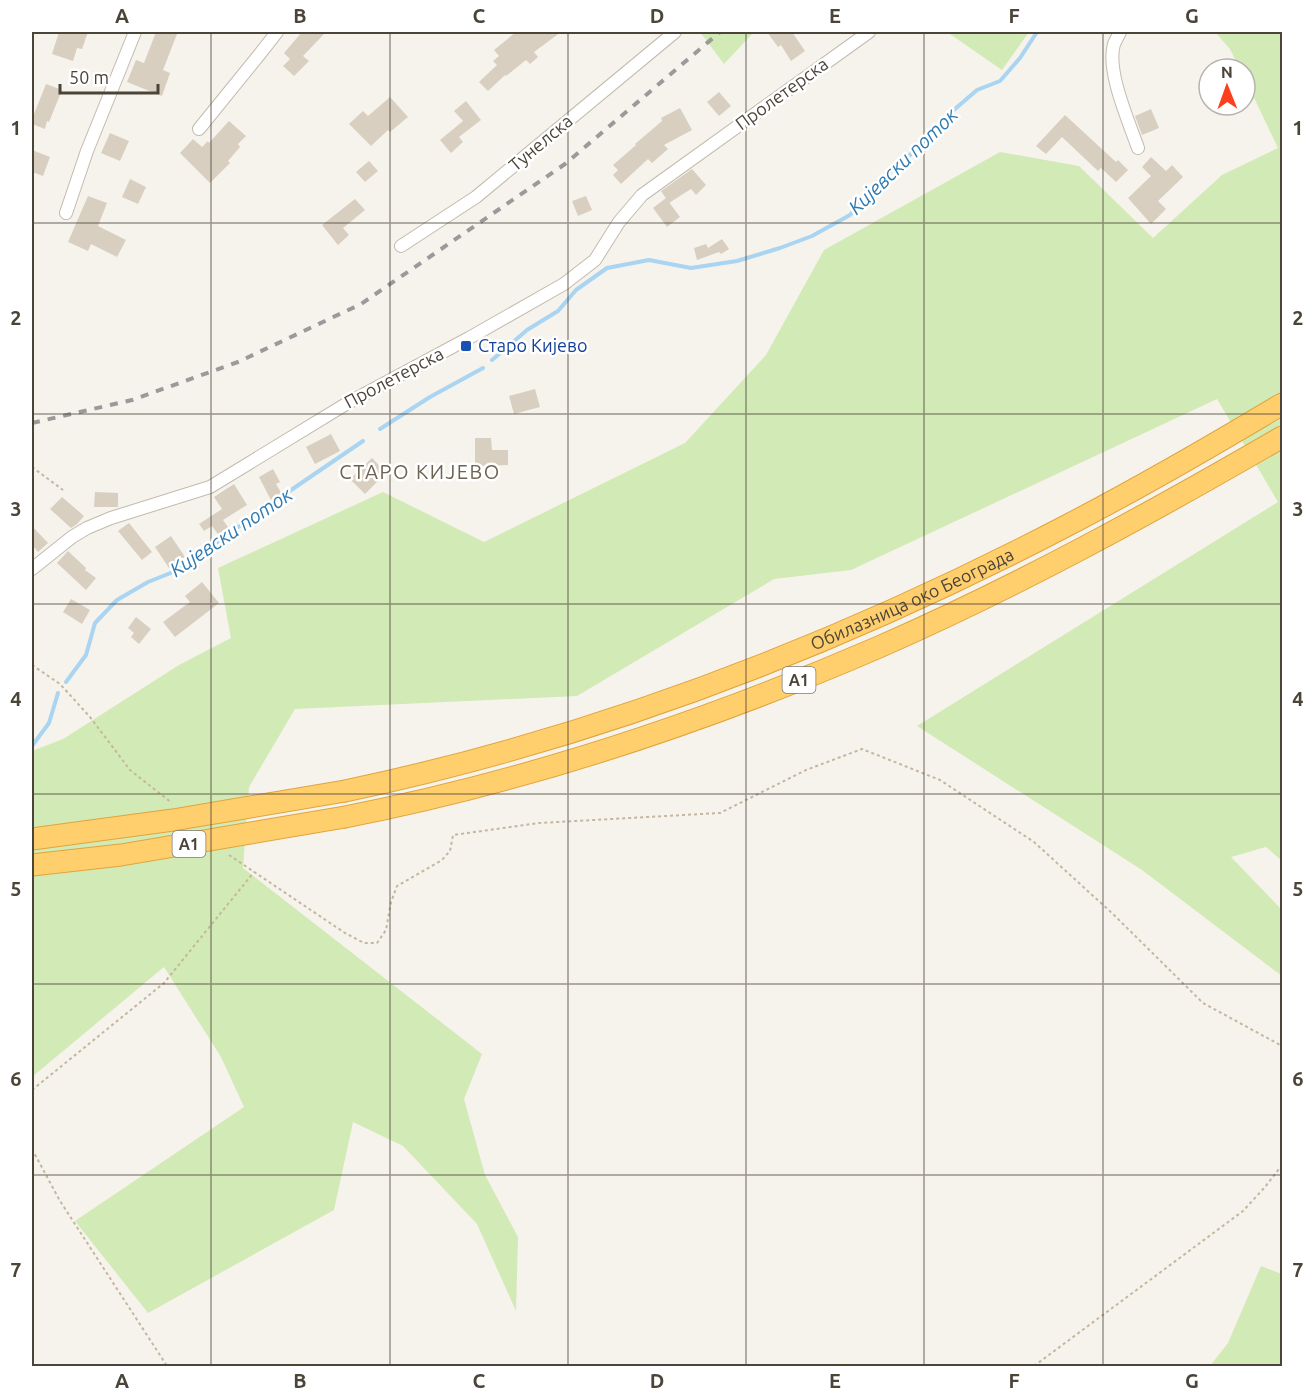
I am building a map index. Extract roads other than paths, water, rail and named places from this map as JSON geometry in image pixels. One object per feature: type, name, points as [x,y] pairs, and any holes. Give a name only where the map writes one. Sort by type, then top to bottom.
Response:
[{"type":"highway","name":"Обилазница око Београда","points":[[32,838],[173,820],[414,777],[562,736],[651,707],[734,676],[877,617],[994,562],[1068,525],[1282,404]]},
{"type":"highway","name":"Обилазница око Београда","points":[[32,865],[121,855],[345,817],[426,800],[543,769],[679,726],[880,646],[1001,589],[1136,520],[1282,437]]},
{"type":"street","points":[[66,213],[87,151],[135,32]]},
{"type":"street","points":[[199,129],[277,32]]},
{"type":"street","name":"Тунелска","points":[[401,246],[476,197],[675,32]]},
{"type":"street","name":"Пролетерска","points":[[32,569],[87,528],[111,518],[210,487],[346,404],[564,284],[595,260],[619,222],[642,195],[869,32]]},
{"type":"street","points":[[1120,32],[1114,45],[1114,70],[1121,101],[1138,148]]},
{"type":"waterway","name":"Кијевски поток","points":[[492,360],[527,330],[558,311],[576,290],[607,268],[649,260],[691,268],[737,261],[812,236],[850,215],[873,186],[910,155],[948,115],[977,90],[1000,81],[1020,58],[1037,32]]},
{"type":"waterway","name":"Кијевски поток","points":[[380,429],[430,397],[483,368]]},
{"type":"waterway","name":"Кијевски поток","points":[[66,682],[86,655],[95,623],[117,600],[148,582],[178,570],[363,441]]},
{"type":"waterway","name":"Кијевски поток","points":[[32,746],[49,723],[58,693]]},
{"type":"railway","points":[[32,423],[132,400],[238,362],[361,304],[565,164],[720,32]]},
{"type":"place","name":"Старо Кијево","points":[[466,346]]},
{"type":"district","name":"СТАРО КИЈЕВО","points":[[420,472]]}]
